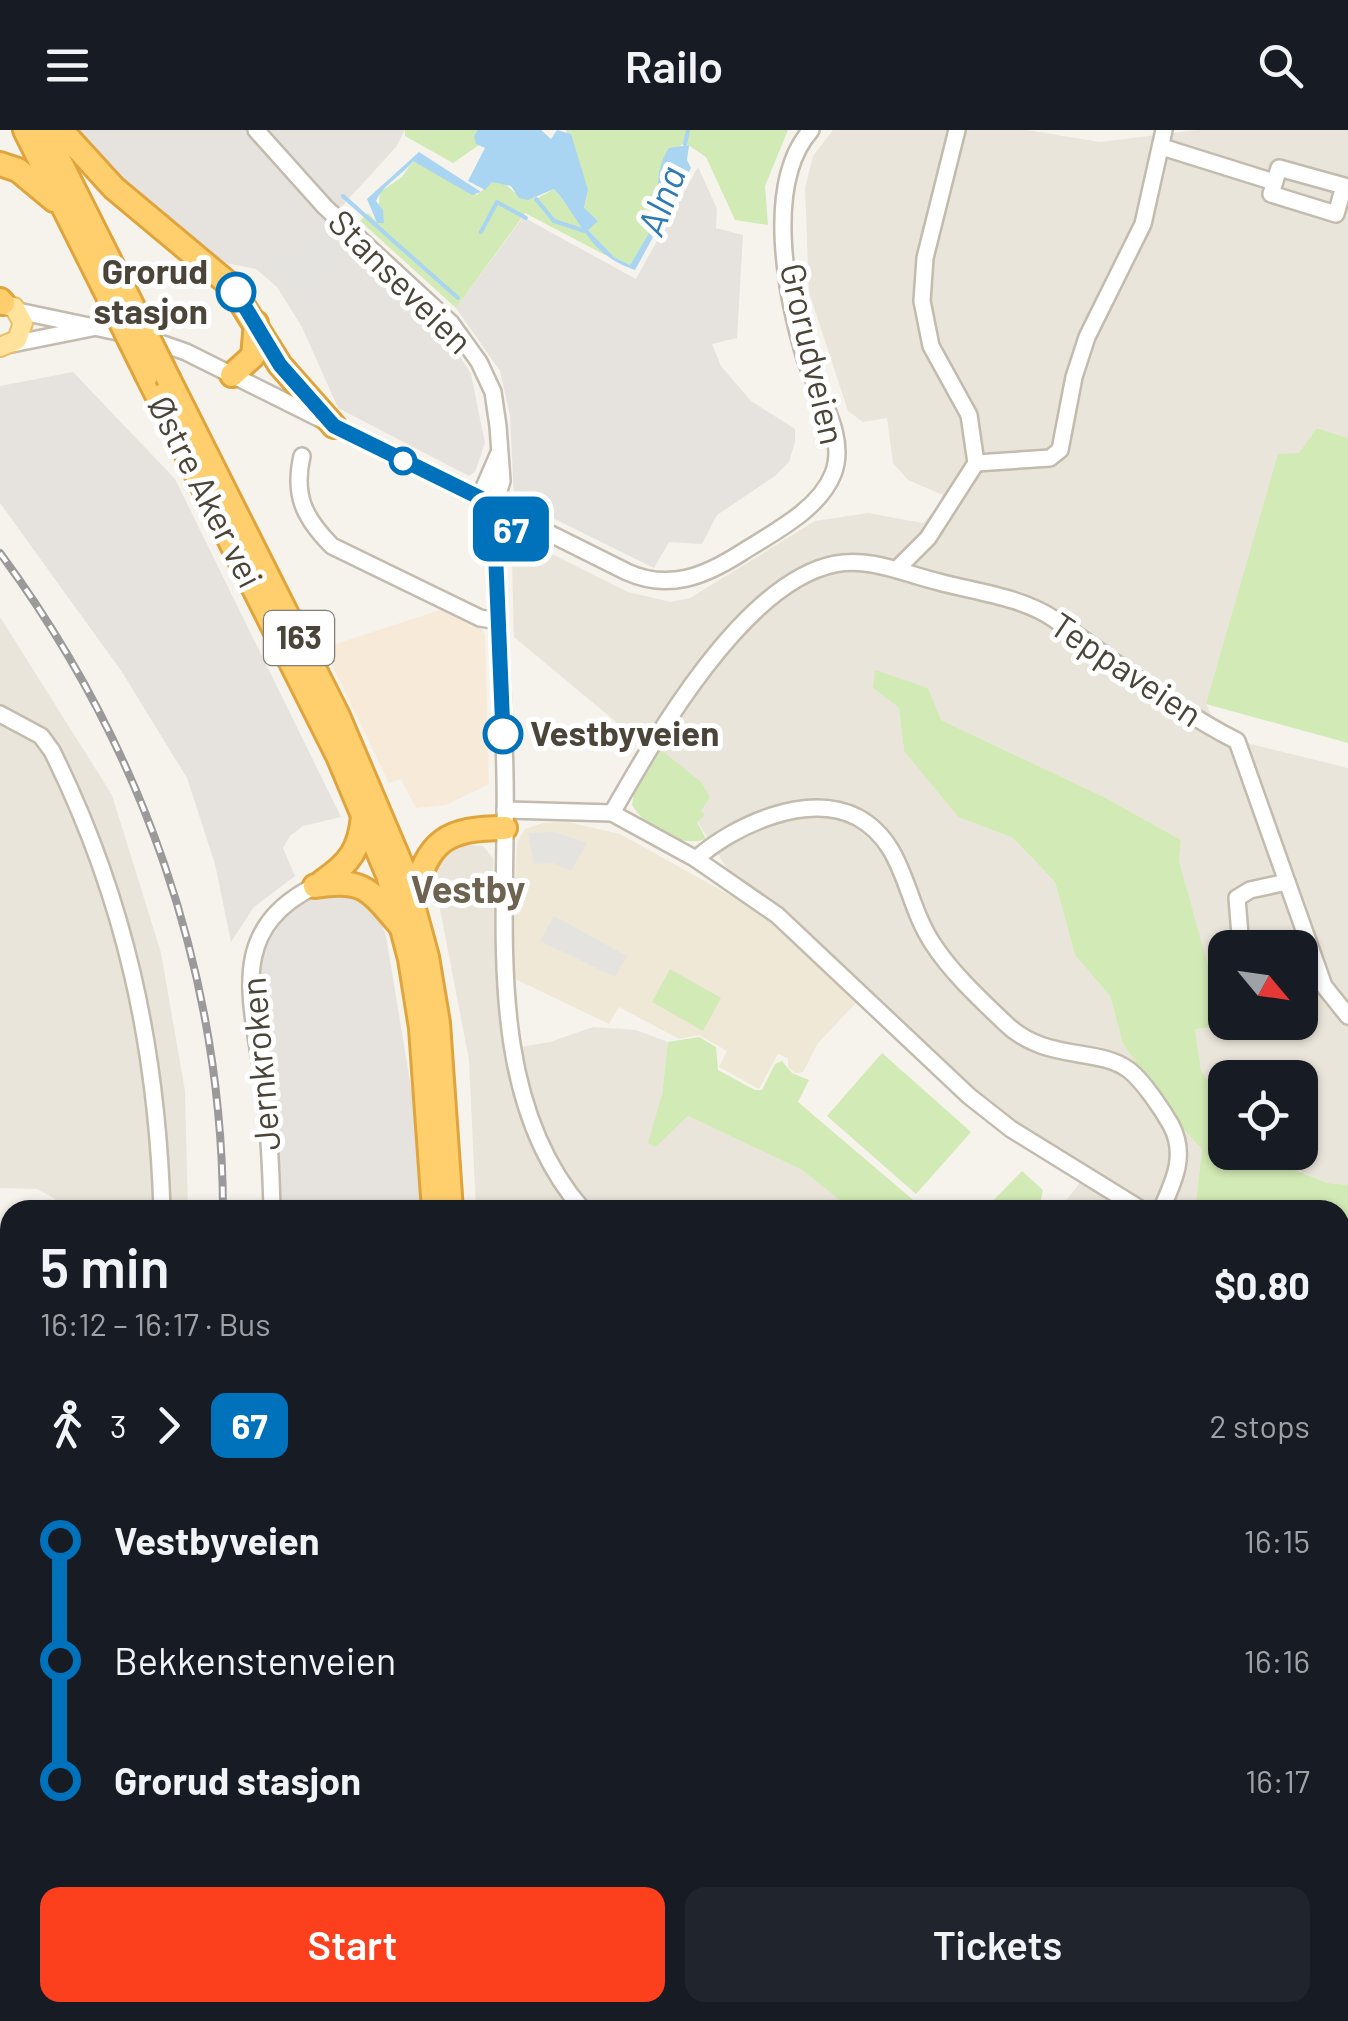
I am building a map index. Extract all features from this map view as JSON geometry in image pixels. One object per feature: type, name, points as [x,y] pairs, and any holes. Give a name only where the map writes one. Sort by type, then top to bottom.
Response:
[{"type":"highway","name":"Østre Aker vei","points":[[25,130],[63,207],[114,289]]},
{"type":"highway","name":"Østre Aker vei","points":[[44,130],[114,289],[364,813],[404,930],[426,1066],[433,1200]]},
{"type":"highway","points":[[61,130],[114,188],[209,266],[243,301],[290,378],[334,426]]},
{"type":"highway","name":"163","points":[[0,164],[18,170],[63,207]]},
{"type":"highway","points":[[232,375],[250,362],[258,328]]},
{"type":"highway","name":"Østre Aker vei","points":[[158,378],[368,778],[414,902],[443,1062],[450,1200]]},
{"type":"highway","points":[[315,886],[352,857],[361,839],[364,813]]},
{"type":"highway","points":[[414,902],[423,866],[437,844],[463,830],[505,819]]},
{"type":"highway","points":[[315,886],[341,882],[360,885],[376,897],[404,930]]},
{"type":"main road","points":[[5,305],[22,329],[6,345]]},
{"type":"street","name":"Stanseveien","points":[[256,130],[324,207],[460,334],[492,392],[498,456],[491,535],[496,565],[505,778],[505,970],[514,1052],[538,1140],[553,1171],[575,1200]]},
{"type":"street","name":"Grorudveien","points":[[5,305],[167,344],[638,576],[668,582],[705,573],[794,518],[823,491],[837,461],[836,443],[799,333],[783,199],[790,164],[811,130]]},
{"type":"street","points":[[898,568],[928,538],[976,463],[969,415],[936,358],[922,301],[925,258],[957,130]]},
{"type":"street","points":[[976,463],[1050,458],[1060,450],[1074,377],[1087,337],[1143,224],[1163,138],[1274,182]]},
{"type":"street","points":[[1279,168],[1344,186],[1344,204],[1336,214],[1271,194],[1279,168]]},
{"type":"street","name":"Grorudveien","points":[[6,345],[96,328]]},
{"type":"street","points":[[302,456],[296,494],[311,522],[332,546],[480,618],[498,621]]},
{"type":"street","points":[[496,565],[517,516]]},
{"type":"street","name":"Teppaveien","points":[[612,813],[700,677],[770,595],[794,579],[836,564],[898,568],[1034,608],[1178,709],[1237,741],[1287,882]]},
{"type":"street","points":[[0,714],[41,736],[52,751],[132,959],[155,1080],[161,1200]]},
{"type":"street","points":[[696,859],[734,832],[810,809],[838,810],[881,833],[894,850],[933,944],[1006,1025],[1046,1049],[1130,1071],[1172,1126],[1180,1158],[1164,1200]]},
{"type":"street","points":[[505,819],[612,813],[696,859],[777,915],[997,1118],[1126,1200]]},
{"type":"street","points":[[1240,930],[1238,898],[1250,890],[1287,882],[1324,986],[1348,1016]]},
{"type":"street","name":"Jernkroken","points":[[271,1200],[250,966],[269,920],[294,896],[315,886]]},
{"type":"shaded area","points":[[75,130],[405,130],[396,147],[324,226],[420,310],[451,342],[471,374],[485,443],[475,472],[469,476],[338,408],[302,327],[277,287],[256,269],[221,262],[107,167]]},
{"type":"shaded area","points":[[833,130],[1027,130],[1100,142],[1197,130],[1348,130],[1348,438],[1317,428],[1206,704],[1215,722],[1247,743],[1348,768],[1348,1185],[1328,1183],[1296,1170],[1318,1170],[1318,1060],[1208,1060],[1208,1081],[1201,1070],[1195,1029],[1208,1029],[1208,1040],[1318,1040],[1318,930],[1208,930],[1208,969],[1179,861],[1181,840],[1106,798],[873,688],[899,708],[904,751],[958,817],[1013,838],[1055,882],[1075,955],[1110,996],[1123,1044],[1181,1127],[1202,1149],[1196,1200],[1067,1200],[1088,1172],[1007,1120],[789,916],[728,870],[697,821],[704,815],[661,750],[645,746],[514,637],[512,562],[526,546],[540,548],[628,592],[671,602],[690,598],[815,521],[868,513],[923,523],[935,510],[943,495],[908,480],[893,463],[887,418],[863,422],[848,411],[809,292],[805,188],[813,156]]},
{"type":"shaded area","points":[[698,167],[717,209],[716,228],[743,235],[737,338],[712,344],[721,366],[751,401],[795,429],[795,442],[789,462],[717,515],[702,544],[669,542],[654,568],[514,499],[510,415],[500,371],[456,308],[523,217],[636,279]]},
{"type":"shaded area","points":[[324,234],[345,253],[308,297],[268,265],[282,251],[294,263]]},
{"type":"shaded area","points":[[73,372],[175,479],[341,817],[303,826],[290,836],[283,848],[295,876],[254,907],[231,942],[215,864],[187,778],[122,672],[0,503],[0,386]]},
{"type":"shaded area","points":[[446,608],[477,621],[485,635],[489,784],[446,805],[416,808],[401,779],[389,783],[324,648]]},
{"type":"shaded area","points":[[0,617],[112,795],[161,953],[185,1091],[188,1200],[55,1200],[37,1189],[0,1188]]},
{"type":"shaded area","points":[[568,822],[620,834],[737,899],[773,923],[856,1003],[818,1043],[803,1072],[795,1073],[788,1067],[788,1058],[778,1054],[759,1089],[719,1067],[727,1051],[699,1035],[679,1039],[619,1007],[609,1024],[511,977],[517,842],[525,829],[543,823]]},
{"type":"shaded area","points":[[554,832],[587,843],[571,871],[553,863],[534,864],[528,833]]},
{"type":"shaded area","points":[[463,844],[483,846],[493,858],[495,966],[503,1050],[550,1042],[593,1027],[636,1030],[668,1042],[662,1094],[649,1143],[656,1147],[688,1116],[802,1170],[840,1200],[476,1200],[469,1060],[434,878],[442,859]]},
{"type":"shaded area","points":[[346,888],[376,908],[386,936],[418,1130],[421,1200],[275,1200],[256,989],[263,951],[281,922],[305,901]]},
{"type":"shaded area","points":[[554,916],[627,956],[615,977],[540,941]]},
{"type":"green space","points":[[405,130],[478,130],[479,145],[453,163],[405,136]]},
{"type":"green space","points":[[566,130],[788,130],[765,186],[768,225],[735,220],[706,157],[685,143],[672,151],[662,211],[630,265],[614,257],[587,229],[598,221],[584,209],[588,190]]},
{"type":"green space","points":[[413,161],[477,195],[492,182],[503,182],[514,192],[536,199],[554,189],[607,256],[525,213],[456,308],[360,221],[368,213],[377,222],[380,192],[402,177]]},
{"type":"green space","points":[[1317,428],[1348,438],[1348,743],[1206,704],[1278,454],[1299,453]]},
{"type":"green space","points":[[875,670],[928,688],[941,720],[1106,798],[1181,840],[1179,861],[1208,966],[1208,1028],[1195,1029],[1201,1070],[1208,1081],[1208,1170],[1295,1170],[1328,1183],[1348,1185],[1348,1200],[1196,1200],[1202,1149],[1181,1127],[1123,1044],[1110,996],[1075,955],[1055,882],[1013,838],[958,817],[904,751],[899,708],[873,688]]},
{"type":"green space","points":[[661,750],[701,782],[710,797],[701,811],[705,815],[697,822],[706,839],[685,841],[664,834],[646,822],[632,805],[634,793]]},
{"type":"green space","points":[[670,969],[721,998],[703,1031],[652,1002]]},
{"type":"green space","points":[[699,1037],[716,1047],[718,1070],[755,1090],[762,1090],[775,1064],[782,1061],[792,1073],[809,1080],[798,1102],[913,1200],[840,1200],[802,1170],[688,1116],[656,1147],[648,1143],[662,1094],[668,1042]]},
{"type":"green space","points":[[882,1053],[971,1132],[916,1194],[827,1116]]},
{"type":"green space","points":[[1022,1171],[1043,1190],[1041,1200],[994,1200]]},
{"type":"water","points":[[478,130],[541,130],[551,139],[557,130],[571,134],[588,190],[584,208],[598,221],[588,230],[614,257],[630,265],[662,211],[658,179],[669,148],[689,145],[687,160],[691,168],[635,270],[596,246],[554,189],[528,200],[519,198],[511,186],[492,182],[485,190],[468,181],[485,148],[476,144],[474,136]]},
{"type":"water","points":[[419,152],[481,192],[472,195],[413,161],[379,195],[376,201],[383,210],[384,223],[377,223],[367,199]]},
{"type":"waterway","name":"Alna","points":[[685,144],[688,130]]},
{"type":"waterway","points":[[343,196],[458,298]]},
{"type":"waterway","points":[[536,199],[554,221],[585,231]]},
{"type":"waterway","points":[[481,232],[497,202],[526,218]]},
{"type":"railway","points":[[0,553],[50,626],[94,703],[132,782],[164,864],[189,947],[208,1033],[219,1121],[223,1200]]},
{"type":"bus line","name":"67","points":[[236,292],[280,365],[334,426],[517,516],[496,565],[503,734]]},
{"type":"place","name":"Grorud stasjon","points":[[236,292]]},
{"type":"place","name":"Vestbyveien","points":[[503,734]]},
{"type":"district","name":"Vestby","points":[[468,890]]}]
